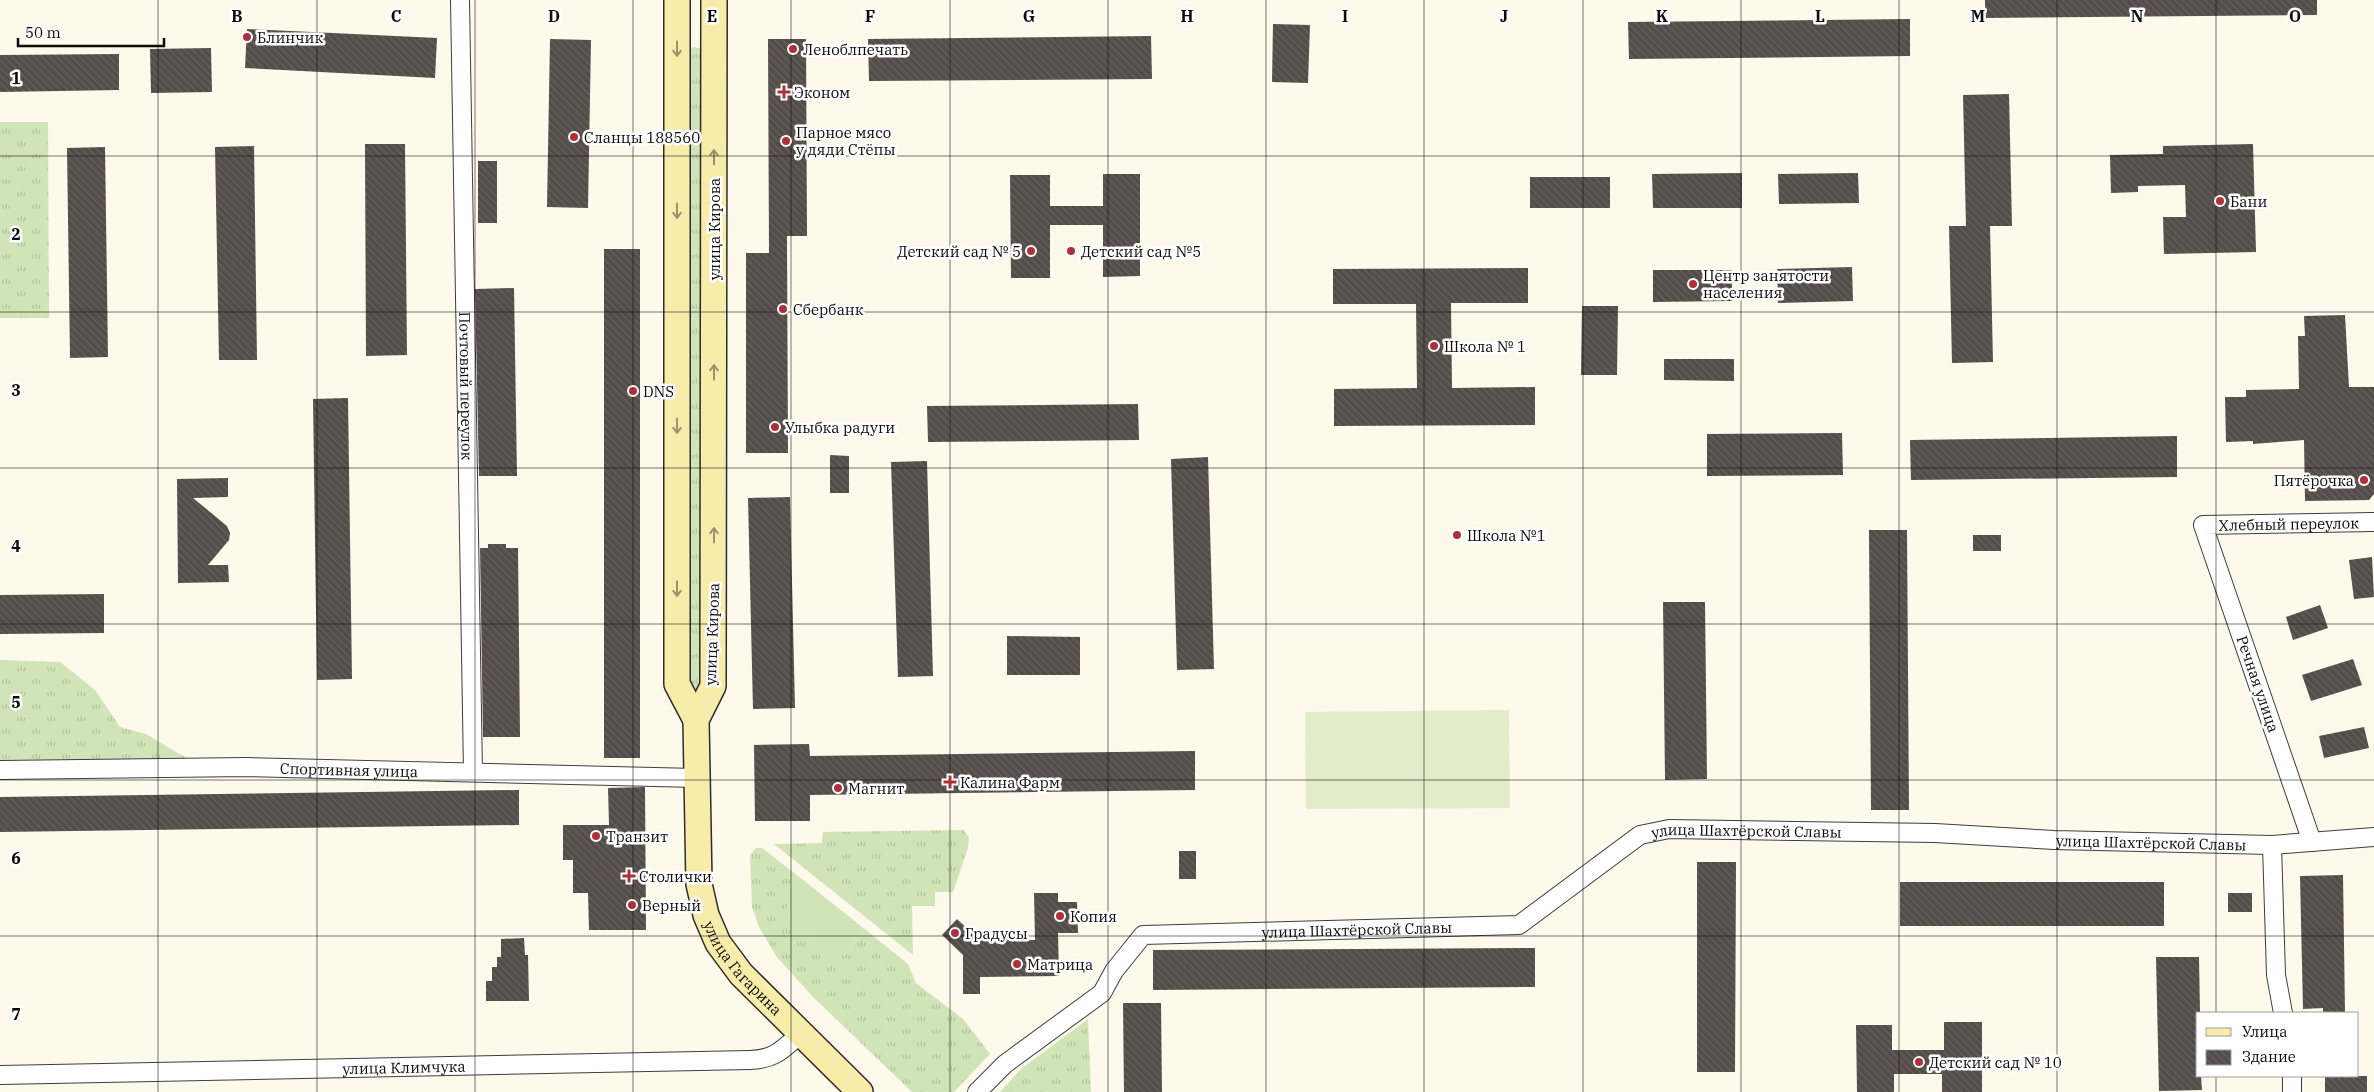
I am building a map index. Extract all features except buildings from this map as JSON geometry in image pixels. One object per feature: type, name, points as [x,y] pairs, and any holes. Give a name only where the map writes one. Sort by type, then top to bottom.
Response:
[{"type":"main road","name":"улица Кирова","points":[[678,0],[677,684],[696,720]]},
{"type":"main road","name":"улица Кирова","points":[[696,720],[713,686],[714,0]]},
{"type":"main road","name":"улица Гагарина","points":[[696,720],[699,884],[706,915],[718,943],[741,974],[860,1092]]},
{"type":"street","name":"Почтовый переулок","points":[[460,0],[473,772]]},
{"type":"street","name":"Хлебный переулок","points":[[2203,525],[2374,522]]},
{"type":"street","name":"Речная улица","points":[[2203,525],[2312,842]]},
{"type":"street","name":"Спортивная улица","points":[[0,770],[247,768],[696,778]]},
{"type":"street","name":"улица Шахтёрской Славы","points":[[977,1092],[1005,1064],[1102,993],[1114,971],[1142,935],[1519,925],[1640,836],[1669,829],[1936,833],[2054,840],[2272,845],[2374,838]]},
{"type":"street","points":[[2272,845],[2276,976],[2283,1012]]},
{"type":"street","name":"улица Климчука","points":[[0,1075],[750,1060],[767,1059],[779,1053],[800,1034]]},
{"type":"street","points":[[2292,1077],[2292,1092]]},
{"type":"green space","points":[[695,47],[701,49],[702,54],[703,688],[700,694],[689,694],[688,49]]},
{"type":"green space","points":[[0,122],[48,122],[49,318],[0,318]]},
{"type":"green space","points":[[0,660],[60,662],[95,690],[120,727],[146,734],[188,759],[0,761]]},
{"type":"green space","points":[[1509,710],[1510,808],[1306,809],[1305,712]]},
{"type":"green space","points":[[963,830],[969,837],[968,848],[953,892],[935,892],[935,906],[912,906],[913,955],[774,844],[822,843],[823,832]]},
{"type":"green space","points":[[756,848],[762,848],[798,876],[788,888],[788,912],[791,919],[804,932],[845,955],[866,930],[908,964],[916,983],[963,1019],[990,1054],[954,1092],[912,1092],[813,997],[776,956],[758,925],[752,906],[750,855]]},
{"type":"green space","points":[[798,876],[866,930],[845,955],[812,938],[791,919],[788,912],[788,888]]},
{"type":"green space","points":[[1088,1019],[1091,1092],[1000,1092],[1021,1069]]},
{"type":"place","name":"Блинчик","points":[[247,37]]},
{"type":"place","name":"Леноблпечать","points":[[793,49]]},
{"type":"place","name":"Эконом","points":[[784,92]]},
{"type":"place","name":"Сланцы 188560","points":[[574,137]]},
{"type":"place","name":"Парное мясо у дяди Стёпы","points":[[786,141]]},
{"type":"place","name":"Бани","points":[[2220,201]]},
{"type":"place","name":"Детский сад № 5","points":[[1031,251]]},
{"type":"place","name":"Детский сад №5","points":[[1071,251]]},
{"type":"place","name":"Центр занятости населения","points":[[1693,284]]},
{"type":"place","name":"Сбербанк","points":[[783,309]]},
{"type":"place","name":"Школа № 1","points":[[1434,346]]},
{"type":"place","name":"DNS","points":[[633,391]]},
{"type":"place","name":"Улыбка радуги","points":[[775,427]]},
{"type":"place","name":"Пятёрочка","points":[[2364,480]]},
{"type":"place","name":"Школа №1","points":[[1457,535]]},
{"type":"place","name":"Калина Фарм","points":[[950,782]]},
{"type":"place","name":"Магнит","points":[[838,788]]},
{"type":"place","name":"Транзит","points":[[596,836]]},
{"type":"place","name":"Столички","points":[[629,876]]},
{"type":"place","name":"Верный","points":[[632,905]]},
{"type":"place","name":"Копия","points":[[1060,916]]},
{"type":"place","name":"Градусы","points":[[955,933]]},
{"type":"place","name":"Матрица","points":[[1017,964]]},
{"type":"place","name":"Детский сад № 10","points":[[1919,1062]]}]
